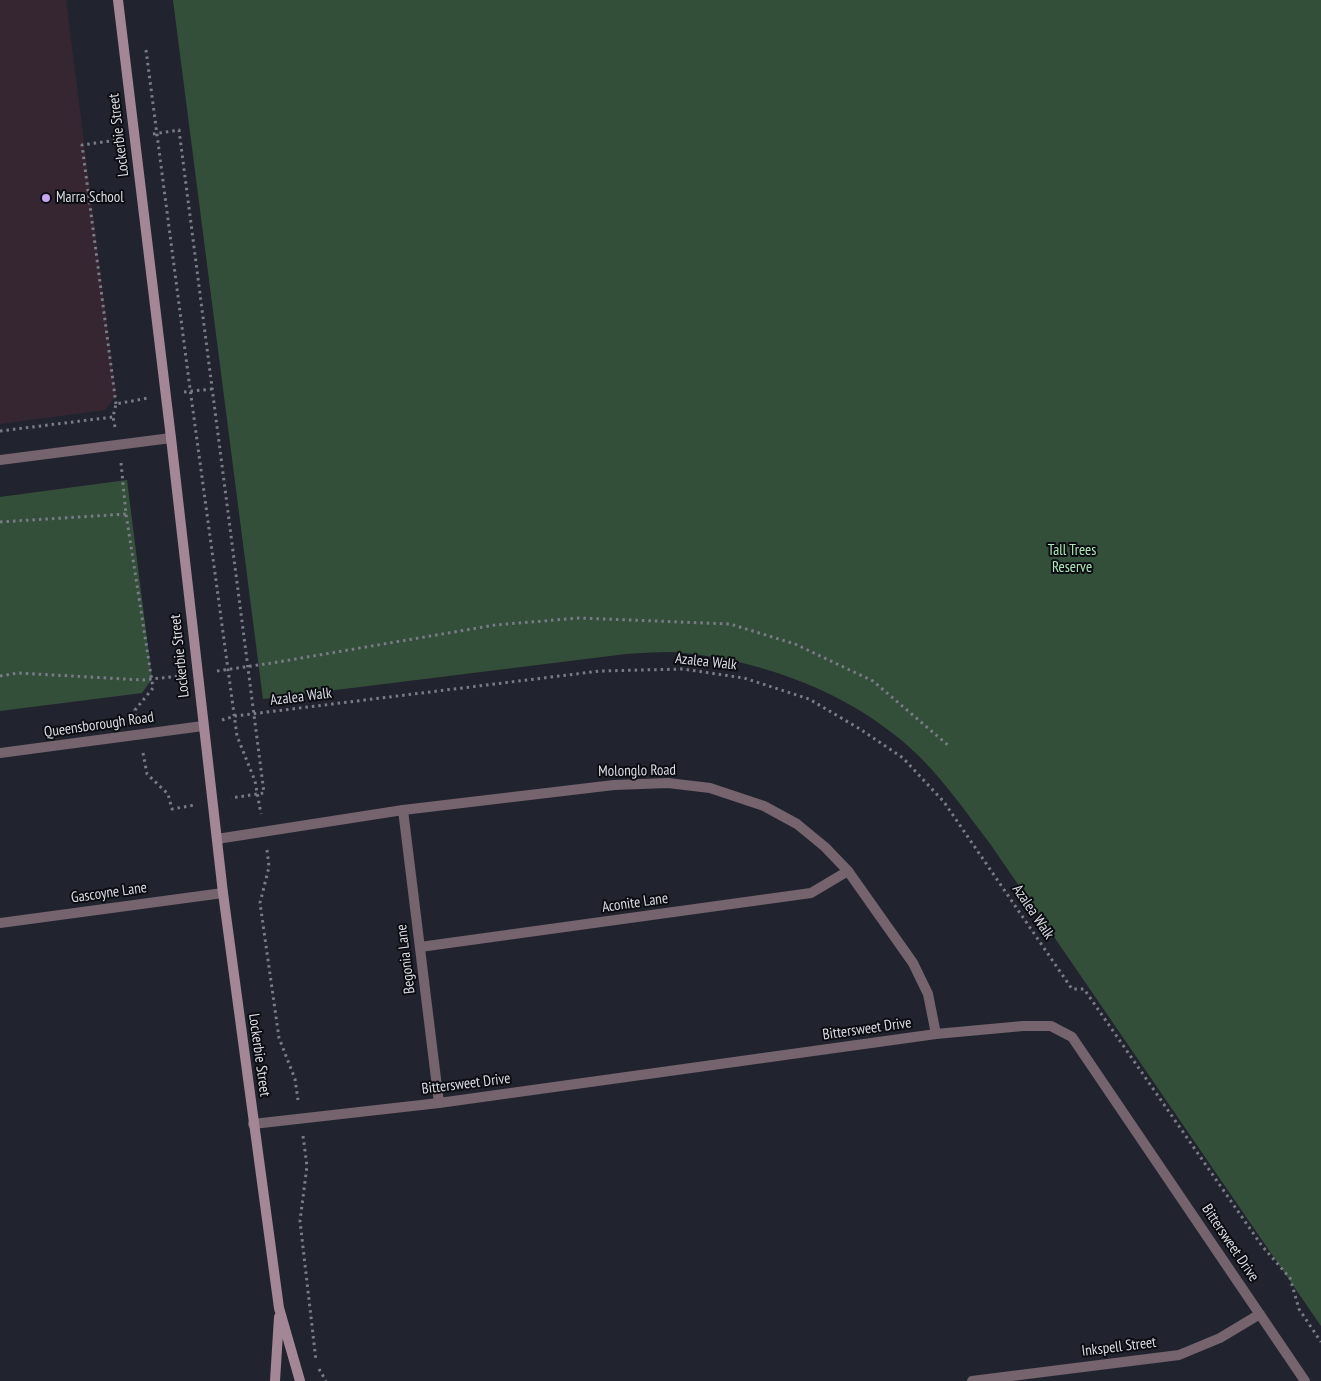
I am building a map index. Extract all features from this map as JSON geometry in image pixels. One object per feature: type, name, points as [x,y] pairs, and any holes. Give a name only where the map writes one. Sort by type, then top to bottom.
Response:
[{"type":"street","name":"Lockerbie Street","points":[[118,0],[223,893],[279,1308]]},
{"type":"street","points":[[0,460],[171,438]]},
{"type":"street","name":"Queensborough Road","points":[[0,753],[203,726]]},
{"type":"street","name":"Molonglo Road","points":[[217,839],[264,830],[403,810],[614,784],[668,783],[710,788],[764,806],[797,824],[848,871],[916,969],[928,994],[936,1034]]},
{"type":"street","name":"Begonia Lane","points":[[403,810],[439,1103]]},
{"type":"street","name":"Aconite Lane","points":[[420,947],[811,894],[848,871]]},
{"type":"street","name":"Gascoyne Lane","points":[[0,923],[223,893]]},
{"type":"street","name":"Bittersweet Drive","points":[[253,1124],[439,1103],[936,1034],[1023,1026],[1051,1026],[1072,1037],[1305,1381]]},
{"type":"street","points":[[276,1381],[279,1308]]},
{"type":"street","points":[[279,1308],[300,1381]]},
{"type":"street","name":"Inkspell Street","points":[[972,1381],[1179,1354],[1220,1338],[1260,1314]]},
{"type":"path","points":[[146,48],[187,371],[237,736],[255,780],[269,867],[260,903],[279,1038],[295,1079],[307,1166],[300,1221],[317,1366],[326,1381]]},
{"type":"path","points":[[0,431],[114,417]]},
{"type":"path","points":[[0,522],[126,514]]},
{"type":"path","points":[[0,676],[18,673],[143,680],[272,663],[495,625],[579,618],[730,624],[795,644],[873,681],[949,746]]},
{"type":"path","name":"Azalea Walk","points":[[203,726],[235,716],[600,671],[683,669],[744,678],[809,699],[860,729],[903,758],[944,802],[1072,989],[1084,989],[1262,1246],[1290,1278],[1300,1310],[1321,1342]]},
{"type":"shaded area","name":"Marra School","points":[[0,0],[66,0],[116,396],[105,410],[0,424]]},
{"type":"green space","name":"Tall Trees Reserve","points":[[173,0],[1321,0],[1321,1326],[991,845],[941,780],[922,759],[879,723],[856,708],[805,683],[752,665],[704,655],[668,652],[626,654],[263,699]]},
{"type":"green space","points":[[127,480],[152,679],[142,693],[0,711],[0,497]]},
{"type":"place","name":"Marra School","points":[[46,198]]}]
